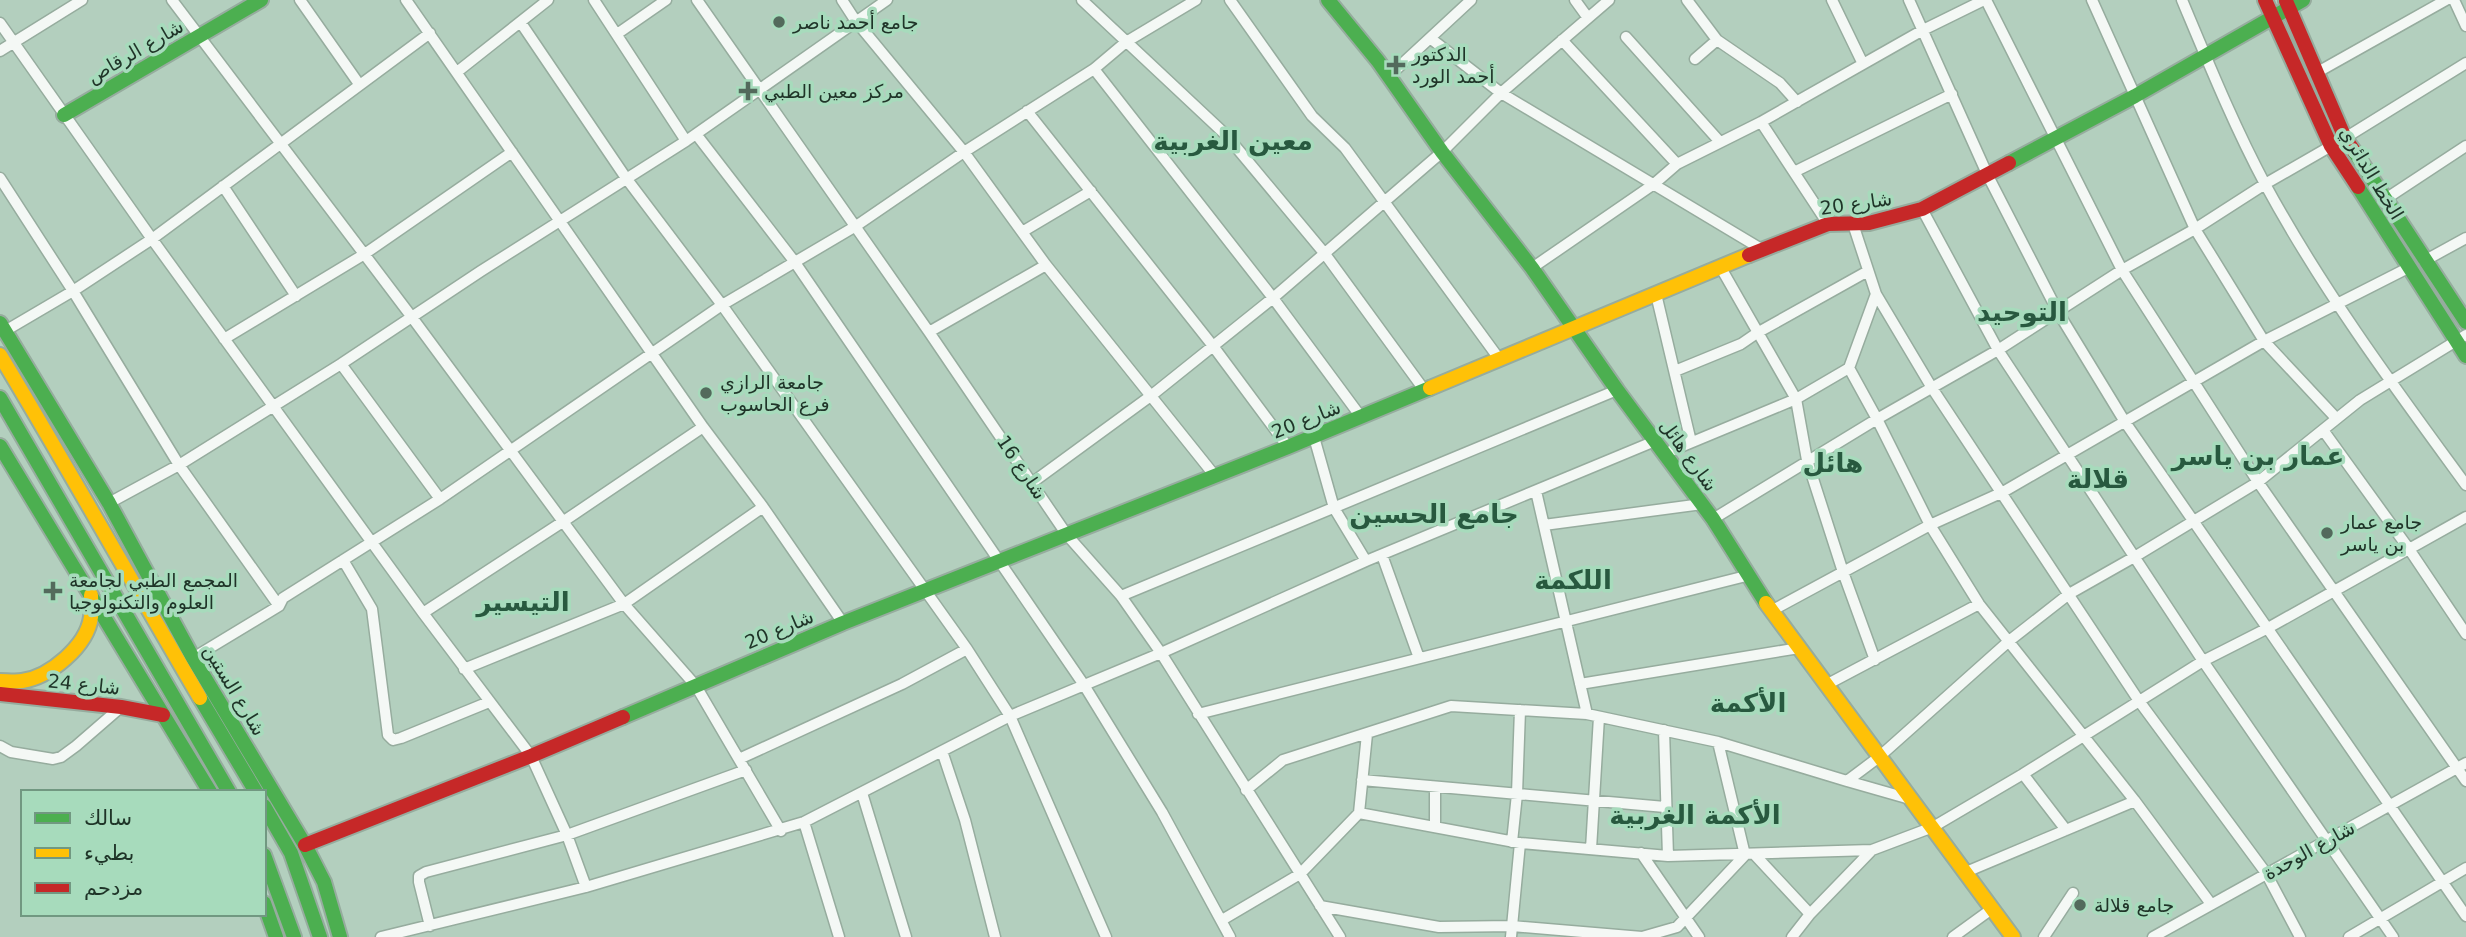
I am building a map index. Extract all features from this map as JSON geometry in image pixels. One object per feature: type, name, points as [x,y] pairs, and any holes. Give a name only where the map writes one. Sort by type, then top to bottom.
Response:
[{"type":"main road","name":"شارع الرقاص","points":[[64,115],[261,0]]},
{"type":"main road","name":"شارع هائل","points":[[1328,0],[1389,76],[1441,152],[1532,268],[1573,329],[1713,519],[1771,611],[2013,937]]},
{"type":"main road","name":"الخط الدائري","points":[[2265,0],[2331,146],[2408,268],[2460,338],[2466,356]]},
{"type":"main road","name":"شارع 20","points":[[305,845],[531,756],[843,623],[1314,437],[1828,224],[1853,224],[1922,209],[2135,96],[2273,17],[2287,4],[2302,0]]},
{"type":"main road","name":"الخط الدائري","points":[[2287,4],[2345,138],[2466,323]]},
{"type":"main road","name":"شارع الستين","points":[[3,327],[109,503],[193,658],[305,845],[324,882],[340,937]]},
{"type":"main road","name":"شارع الستين","points":[[0,355],[255,790]]},
{"type":"main road","points":[[0,398],[228,790]]},
{"type":"main road","points":[[0,446],[209,790]]},
{"type":"main road","name":"شارع 24","points":[[0,681],[26,681],[71,653],[90,623],[91,595]]},
{"type":"main road","name":"شارع 24","points":[[0,694],[121,707],[163,715]]},
{"type":"main road","points":[[163,715],[178,707]]},
{"type":"main road","points":[[232,751],[245,743]]},
{"type":"main road","points":[[266,809],[291,853],[320,937]]},
{"type":"main road","points":[[266,860],[294,937]]},
{"type":"main road","points":[[266,909],[276,937]]},
{"type":"street","points":[[0,51],[80,0]]},
{"type":"street","points":[[172,0],[624,604],[696,686],[781,831]]},
{"type":"street","points":[[300,0],[359,84]]},
{"type":"street","points":[[406,0],[843,623]]},
{"type":"street","points":[[457,72],[548,0]]},
{"type":"street","points":[[594,0],[686,141]]},
{"type":"street","points":[[617,34],[666,0]]},
{"type":"street","name":"شارع 16","points":[[697,0],[1068,535],[1121,596],[1161,653],[1340,937]]},
{"type":"street","points":[[842,0],[855,20],[964,152],[1046,265],[1215,476]]},
{"type":"street","points":[[109,503],[179,465],[341,364],[559,220],[686,141],[887,0]]},
{"type":"street","points":[[1082,0],[1226,135],[1325,254],[1425,391]]},
{"type":"street","points":[[193,658],[279,606],[283,598],[440,499],[723,305],[856,226],[964,152],[1094,69],[1126,42],[1183,4],[1196,0]]},
{"type":"street","points":[[1230,0],[1312,116],[1345,148],[1500,360]]},
{"type":"street","points":[[1389,76],[1471,0]]},
{"type":"street","points":[[1575,0],[1588,18]]},
{"type":"street","points":[[1033,482],[1152,395],[1273,298],[1441,152],[1501,93],[1609,0]]},
{"type":"street","points":[[1687,0],[1717,40],[1780,83],[1797,102]]},
{"type":"street","points":[[1832,0],[1863,64]]},
{"type":"street","points":[[1909,0],[1988,176],[2059,312],[2125,422],[2466,916]]},
{"type":"street","points":[[1532,268],[1654,184],[1677,164],[1761,122],[1923,30],[1985,0],[2122,270],[2258,482],[2461,766],[2466,781]]},
{"type":"street","points":[[2092,0],[2195,229],[2264,341],[2336,418]]},
{"type":"street","points":[[2182,0],[2265,184],[2338,305],[2466,485]]},
{"type":"street","points":[[2316,73],[2446,0]]},
{"type":"street","points":[[2454,0],[2466,26]]},
{"type":"street","points":[[0,23],[224,339],[464,669],[531,756],[567,835],[586,887]]},
{"type":"street","points":[[521,23],[626,178],[723,305],[967,649],[1010,716],[1106,937]]},
{"type":"street","points":[[3,327],[74,291],[152,239],[430,33]]},
{"type":"street","points":[[1626,37],[1720,142]]},
{"type":"street","points":[[1430,38],[1501,93],[1763,250]]},
{"type":"street","points":[[1563,40],[1677,164]]},
{"type":"street","points":[[1695,59],[1717,40]]},
{"type":"street","points":[[1713,519],[1807,460],[1998,350],[2122,270],[2195,229],[2466,63]]},
{"type":"street","points":[[1094,69],[1273,298],[1361,417]]},
{"type":"street","points":[[1794,172],[1952,94]]},
{"type":"street","points":[[1027,111],[1213,346],[1289,447]]},
{"type":"street","points":[[1761,122],[1828,224]]},
{"type":"street","points":[[696,134],[794,261],[1084,685],[1162,812],[1230,937]]},
{"type":"street","points":[[2384,200],[2466,146]]},
{"type":"street","points":[[224,339],[363,255],[512,152]]},
{"type":"street","points":[[0,178],[74,291],[179,465],[279,606]]},
{"type":"street","points":[[223,186],[296,296]]},
{"type":"street","points":[[1022,232],[1091,191]]},
{"type":"street","points":[[1922,209],[1998,350],[2203,661],[2393,937]]},
{"type":"street","points":[[1853,224],[1876,294],[1932,388],[2139,701],[2266,873],[2300,937]]},
{"type":"street","points":[[2424,261],[2466,238]]},
{"type":"street","points":[[929,332],[1046,265]]},
{"type":"street","points":[[1721,268],[1796,399],[1807,460],[1875,660]]},
{"type":"street","points":[[1771,611],[1930,525],[2003,492],[2264,341],[2408,268]]},
{"type":"street","points":[[1675,372],[1741,344],[1757,332],[1868,271]]},
{"type":"street","points":[[1656,294],[1691,442]]},
{"type":"street","points":[[1666,453],[1796,399],[1849,368],[1876,294]]},
{"type":"street","points":[[1847,781],[1879,757],[2009,641],[2069,594],[2258,482],[2336,418],[2389,380],[2460,338]]},
{"type":"street","points":[[341,364],[440,499]]},
{"type":"street","points":[[1849,368],[1930,525],[1979,604],[2135,800],[2211,904]]},
{"type":"street","points":[[1121,596],[1617,390]]},
{"type":"street","points":[[423,613],[565,522],[703,427]]},
{"type":"street","points":[[2323,430],[2409,549],[2466,634]]},
{"type":"street","points":[[1314,437],[1334,508],[1366,561]]},
{"type":"street","points":[[381,937],[586,887],[781,831],[862,793],[1010,716],[1161,653],[1366,561],[1655,441]]},
{"type":"street","points":[[1536,491],[1587,714]]},
{"type":"street","points":[[1544,525],[1702,504]]},
{"type":"street","points":[[464,669],[624,604],[762,507]]},
{"type":"street","points":[[1359,813],[1516,842],[1668,856],[1872,850],[1933,827],[2203,661],[2335,592],[2466,517]]},
{"type":"street","points":[[1382,555],[1419,658]]},
{"type":"street","points":[[343,560],[372,609],[388,736],[393,740],[401,738],[489,702]]},
{"type":"street","points":[[1198,714],[1750,575]]},
{"type":"street","points":[[1826,685],[1979,604]]},
{"type":"street","points":[[1580,684],[1799,648]]},
{"type":"street","points":[[739,759],[902,684],[967,649]]},
{"type":"street","points":[[1246,790],[1283,760],[1451,706],[1587,714],[1718,742],[1913,800]]},
{"type":"street","points":[[0,746],[11,752],[53,760],[61,757],[121,707]]},
{"type":"street","points":[[1511,931],[1520,710]]},
{"type":"street","points":[[1591,849],[1599,717]]},
{"type":"street","points":[[1664,730],[1668,856]]},
{"type":"street","points":[[1222,920],[1300,874],[1359,813],[1367,734]]},
{"type":"street","points":[[1718,742],[1750,855],[1810,914]]},
{"type":"street","points":[[942,751],[965,820],[995,937]]},
{"type":"street","points":[[0,756],[11,752]]},
{"type":"street","name":"شارع الوحدة","points":[[2153,937],[2170,933],[2211,904],[2461,766]]},
{"type":"street","points":[[430,926],[419,882],[419,877],[426,872],[567,835],[746,770]]},
{"type":"street","points":[[2023,774],[2066,830]]},
{"type":"street","points":[[1362,780],[1665,807]]},
{"type":"street","points":[[1435,827],[1436,787]]},
{"type":"street","points":[[862,793],[906,937]]},
{"type":"street","points":[[1966,872],[2135,800]]},
{"type":"street","points":[[804,822],[839,937]]},
{"type":"street","points":[[1794,936],[1810,914],[1872,850]]},
{"type":"street","points":[[1641,853],[1699,937]]},
{"type":"street","points":[[1320,906],[1441,932],[1511,931],[1642,937],[1677,927],[1750,855]]},
{"type":"street","points":[[2349,937],[2466,869]]},
{"type":"street","points":[[2044,937],[2073,893]]},
{"type":"street","points":[[1953,937],[1993,908]]},
{"type":"traffic: fast","points":[[64,115],[261,0]]},
{"type":"traffic: fast","points":[[1328,0],[1378,61],[1442,152],[1532,268],[1617,390],[1713,519],[1766,603]]},
{"type":"traffic: fast","points":[[2009,163],[2135,96],[2303,0]]},
{"type":"traffic: fast","points":[[2354,151],[2466,322]]},
{"type":"traffic: fast","points":[[2358,187],[2466,356]]},
{"type":"traffic: fast","points":[[0,323],[109,503],[193,658],[305,845],[324,882],[340,937]]},
{"type":"traffic: fast","points":[[623,717],[843,623],[1430,388]]},
{"type":"traffic: fast","points":[[0,398],[228,790]]},
{"type":"traffic: fast","points":[[0,446],[209,790]]},
{"type":"traffic: fast","points":[[200,698],[255,790]]},
{"type":"traffic: fast","points":[[266,809],[291,853],[320,937]]},
{"type":"traffic: fast","points":[[266,860],[294,937]]},
{"type":"traffic: fast","points":[[266,909],[276,937]]},
{"type":"traffic: slow","points":[[1430,388],[1749,255]]},
{"type":"traffic: slow","points":[[0,355],[200,698]]},
{"type":"traffic: slow","points":[[0,681],[33,678],[66,658],[88,628],[91,595]]},
{"type":"traffic: slow","points":[[1766,603],[2013,937]]},
{"type":"traffic: jam","points":[[2265,0],[2331,146],[2358,187]]},
{"type":"traffic: jam","points":[[2286,1],[2345,138],[2354,151]]},
{"type":"traffic: jam","points":[[1749,255],[1828,224],[1869,223],[1922,209],[2009,163]]},
{"type":"traffic: jam","points":[[0,694],[121,707],[163,715]]},
{"type":"traffic: jam","points":[[305,845],[623,717]]},
{"type":"place","name":"جامع أحمد ناصر","points":[[779,22]]},
{"type":"place","name":"الدكتور أحمد الورد","points":[[1396,65]]},
{"type":"place","name":"مركز معين الطبي","points":[[748,91]]},
{"type":"place","name":"جامعة الرازي فرع الحاسوب","points":[[706,393]]},
{"type":"place","name":"جامع عمار بن ياسر","points":[[2327,533]]},
{"type":"place","name":"المجمع الطبي لجامعة العلوم والتكنولوجيا","points":[[53,591]]},
{"type":"place","name":"جامع قلالة","points":[[2080,905]]},
{"type":"district","name":"معين الغربية","points":[[1233,141]]},
{"type":"district","name":"التوحيد","points":[[2022,312]]},
{"type":"district","name":"عمار بن ياسر","points":[[2258,456]]},
{"type":"district","name":"هائل","points":[[1833,463]]},
{"type":"district","name":"قلالة","points":[[2098,479]]},
{"type":"district","name":"جامع الحسين","points":[[1434,514]]},
{"type":"district","name":"اللكمة","points":[[1573,580]]},
{"type":"district","name":"التيسير","points":[[523,602]]},
{"type":"district","name":"الأكمة","points":[[1748,703]]},
{"type":"district","name":"الأكمة الغربية","points":[[1695,815]]}]
